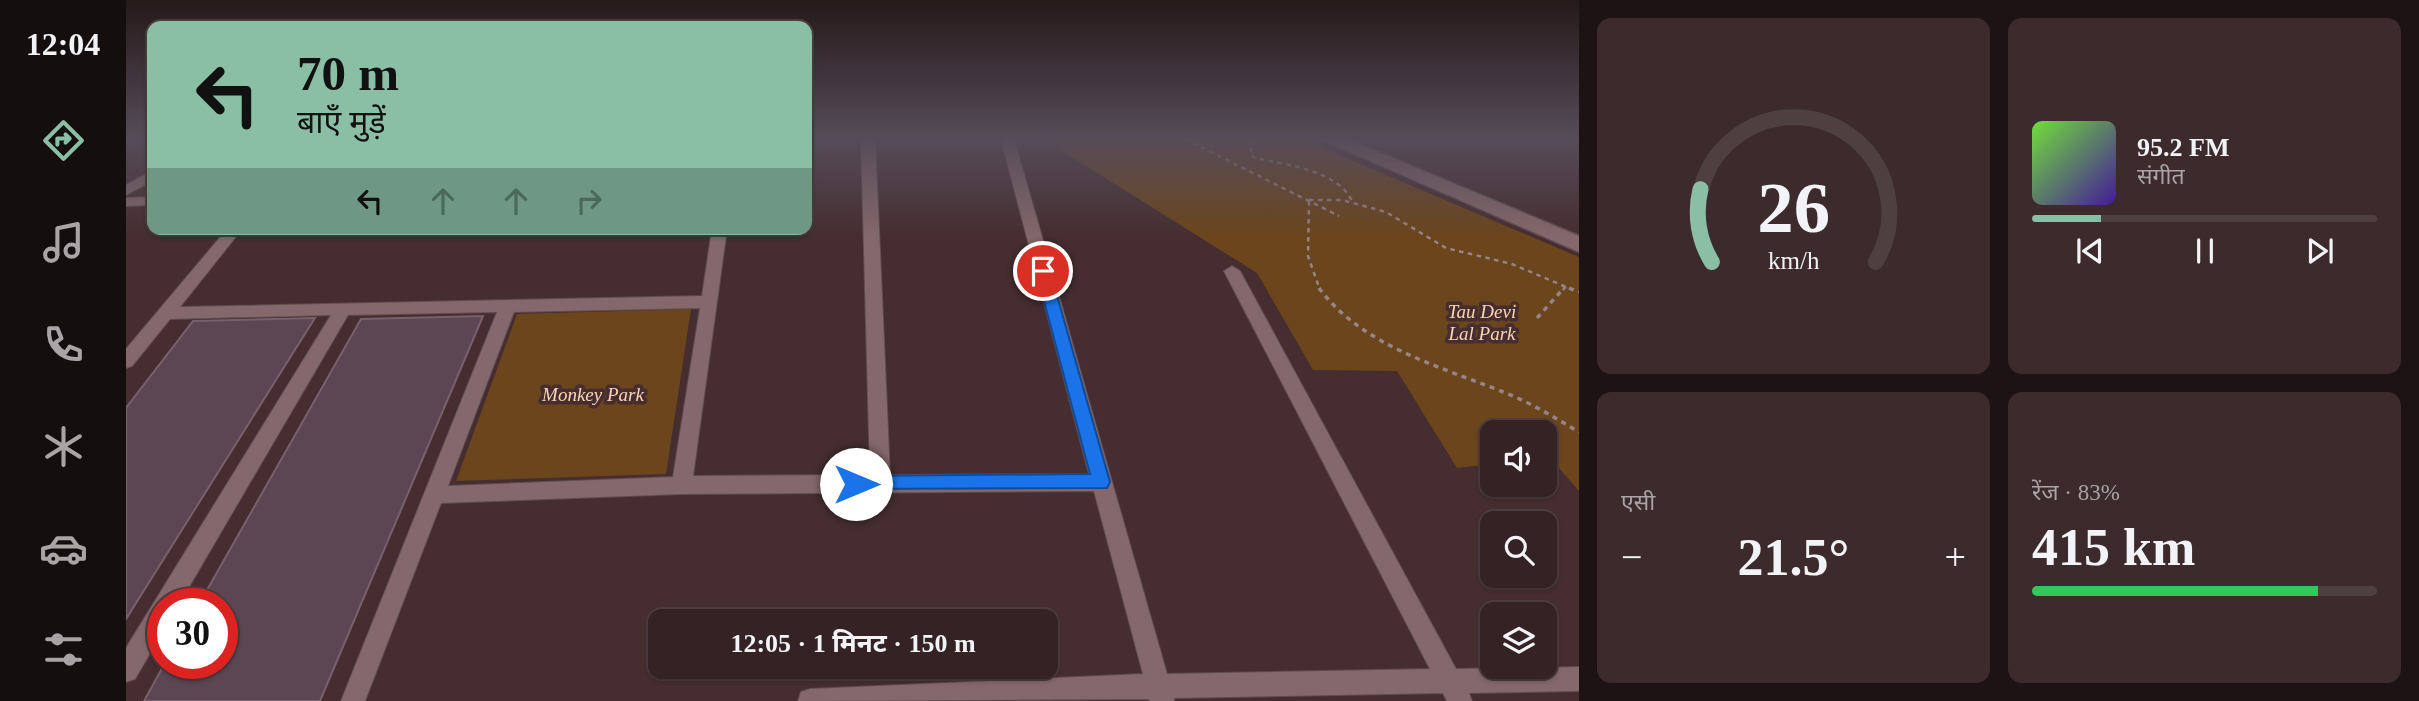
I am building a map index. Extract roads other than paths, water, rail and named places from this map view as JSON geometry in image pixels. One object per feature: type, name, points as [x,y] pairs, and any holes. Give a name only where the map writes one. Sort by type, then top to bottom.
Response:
[{"type":"main road","points":[[1406,172],[1579,245]]},
{"type":"main road","points":[[1439,172],[1579,231]]},
{"type":"street","points":[[869,172],[880,484]]},
{"type":"street","points":[[1016,172],[1160,694]]},
{"type":"street","points":[[126,191],[147,178]]},
{"type":"street","points":[[126,202],[147,201]]},
{"type":"street","points":[[126,361],[230,235]]},
{"type":"street","points":[[682,485],[719,235]]},
{"type":"street","points":[[1232,271],[1455,691]]},
{"type":"street","points":[[165,313],[709,302]]},
{"type":"street","points":[[353,701],[508,306]]},
{"type":"street","points":[[176,588],[343,309]]},
{"type":"street","points":[[434,495],[682,485],[1101,482]]},
{"type":"street","points":[[126,670],[147,635]]},
{"type":"street","points":[[810,701],[1455,691],[1579,679]]},
{"type":"park label","name":"Tau Devi Lal Park","points":[[1482,322]]},
{"type":"park label","name":"Monkey Park","points":[[593,394]]}]
